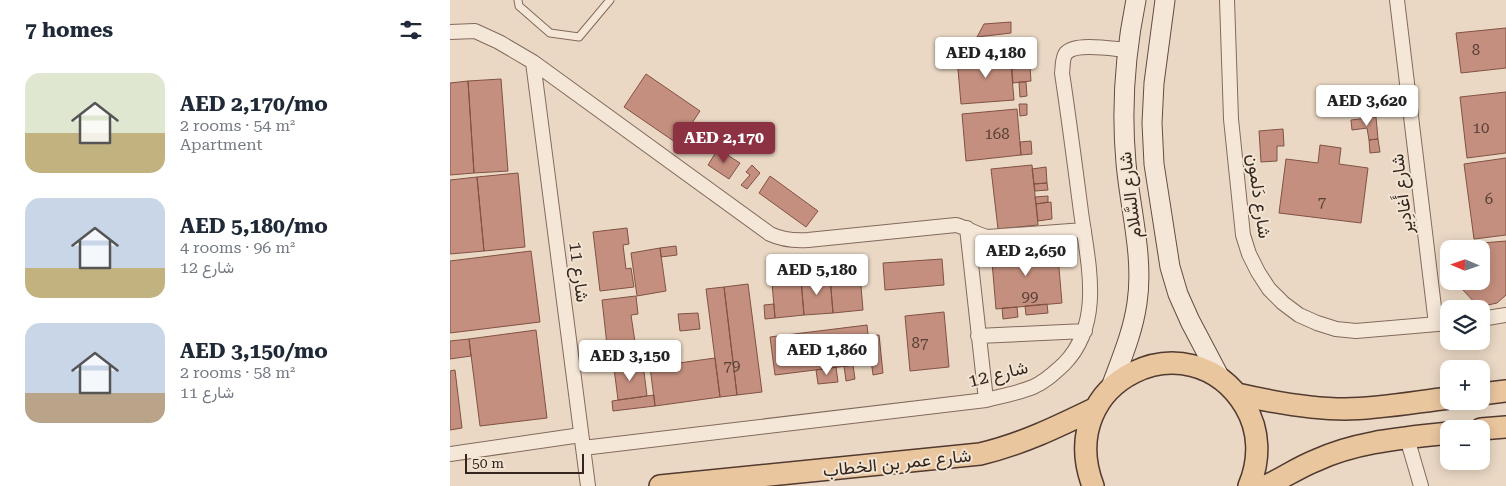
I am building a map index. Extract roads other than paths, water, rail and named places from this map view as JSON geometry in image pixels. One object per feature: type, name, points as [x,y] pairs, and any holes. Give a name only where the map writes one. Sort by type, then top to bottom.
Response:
[{"type":"main road","points":[[1093,486],[1087,471],[1085,450],[1088,428],[1096,408],[1111,387],[1136,370],[1164,363],[1193,366],[1220,378],[1237,394],[1252,417],[1258,444],[1255,471],[1249,486]]},
{"type":"main road","points":[[1490,393],[1506,391]]},
{"type":"main road","points":[[1237,394],[1296,406],[1346,409],[1440,399]]},
{"type":"main road","name":"شارع عمر بن الخطاب","points":[[660,486],[980,454],[1008,448],[1096,408]]},
{"type":"main road","points":[[1490,429],[1506,426]]},
{"type":"main road","points":[[1266,486],[1318,459],[1336,453],[1368,444],[1440,434]]},
{"type":"street","name":"شارع السَّلام","points":[[1111,387],[1137,303],[1139,271],[1126,164],[1123,122],[1127,50],[1136,0]]},
{"type":"street","name":"شارع السَّلام","points":[[1165,0],[1154,83],[1152,123],[1154,164],[1170,266],[1178,294],[1220,378]]},
{"type":"street","name":"شارع دَلمون","points":[[1227,0],[1231,119],[1241,216],[1249,254],[1269,289],[1299,315],[1336,329],[1356,331],[1440,323]]},
{"type":"street","name":"شارع أَغادِير","points":[[1397,0],[1440,309]]},
{"type":"street","points":[[450,32],[475,31],[499,42],[533,62],[770,234],[780,238],[793,241],[808,240],[956,225],[986,237],[1084,230]]},
{"type":"street","name":"شارع 12","points":[[450,454],[986,400],[1035,386],[1051,377],[1068,360],[1085,331],[1090,313],[1084,230],[1062,72],[1063,59],[1071,49],[1084,46],[1127,50]]},
{"type":"street","name":"شارع 11","points":[[533,62],[588,486]]},
{"type":"street","points":[[966,228],[986,400]]},
{"type":"street","points":[[1490,317],[1506,316]]},
{"type":"street","points":[[978,336],[1085,331]]},
{"type":"street","points":[[1407,438],[1421,486]]},
{"type":"lane","points":[[518,0],[519,6],[550,33],[579,37],[610,0]]}]
